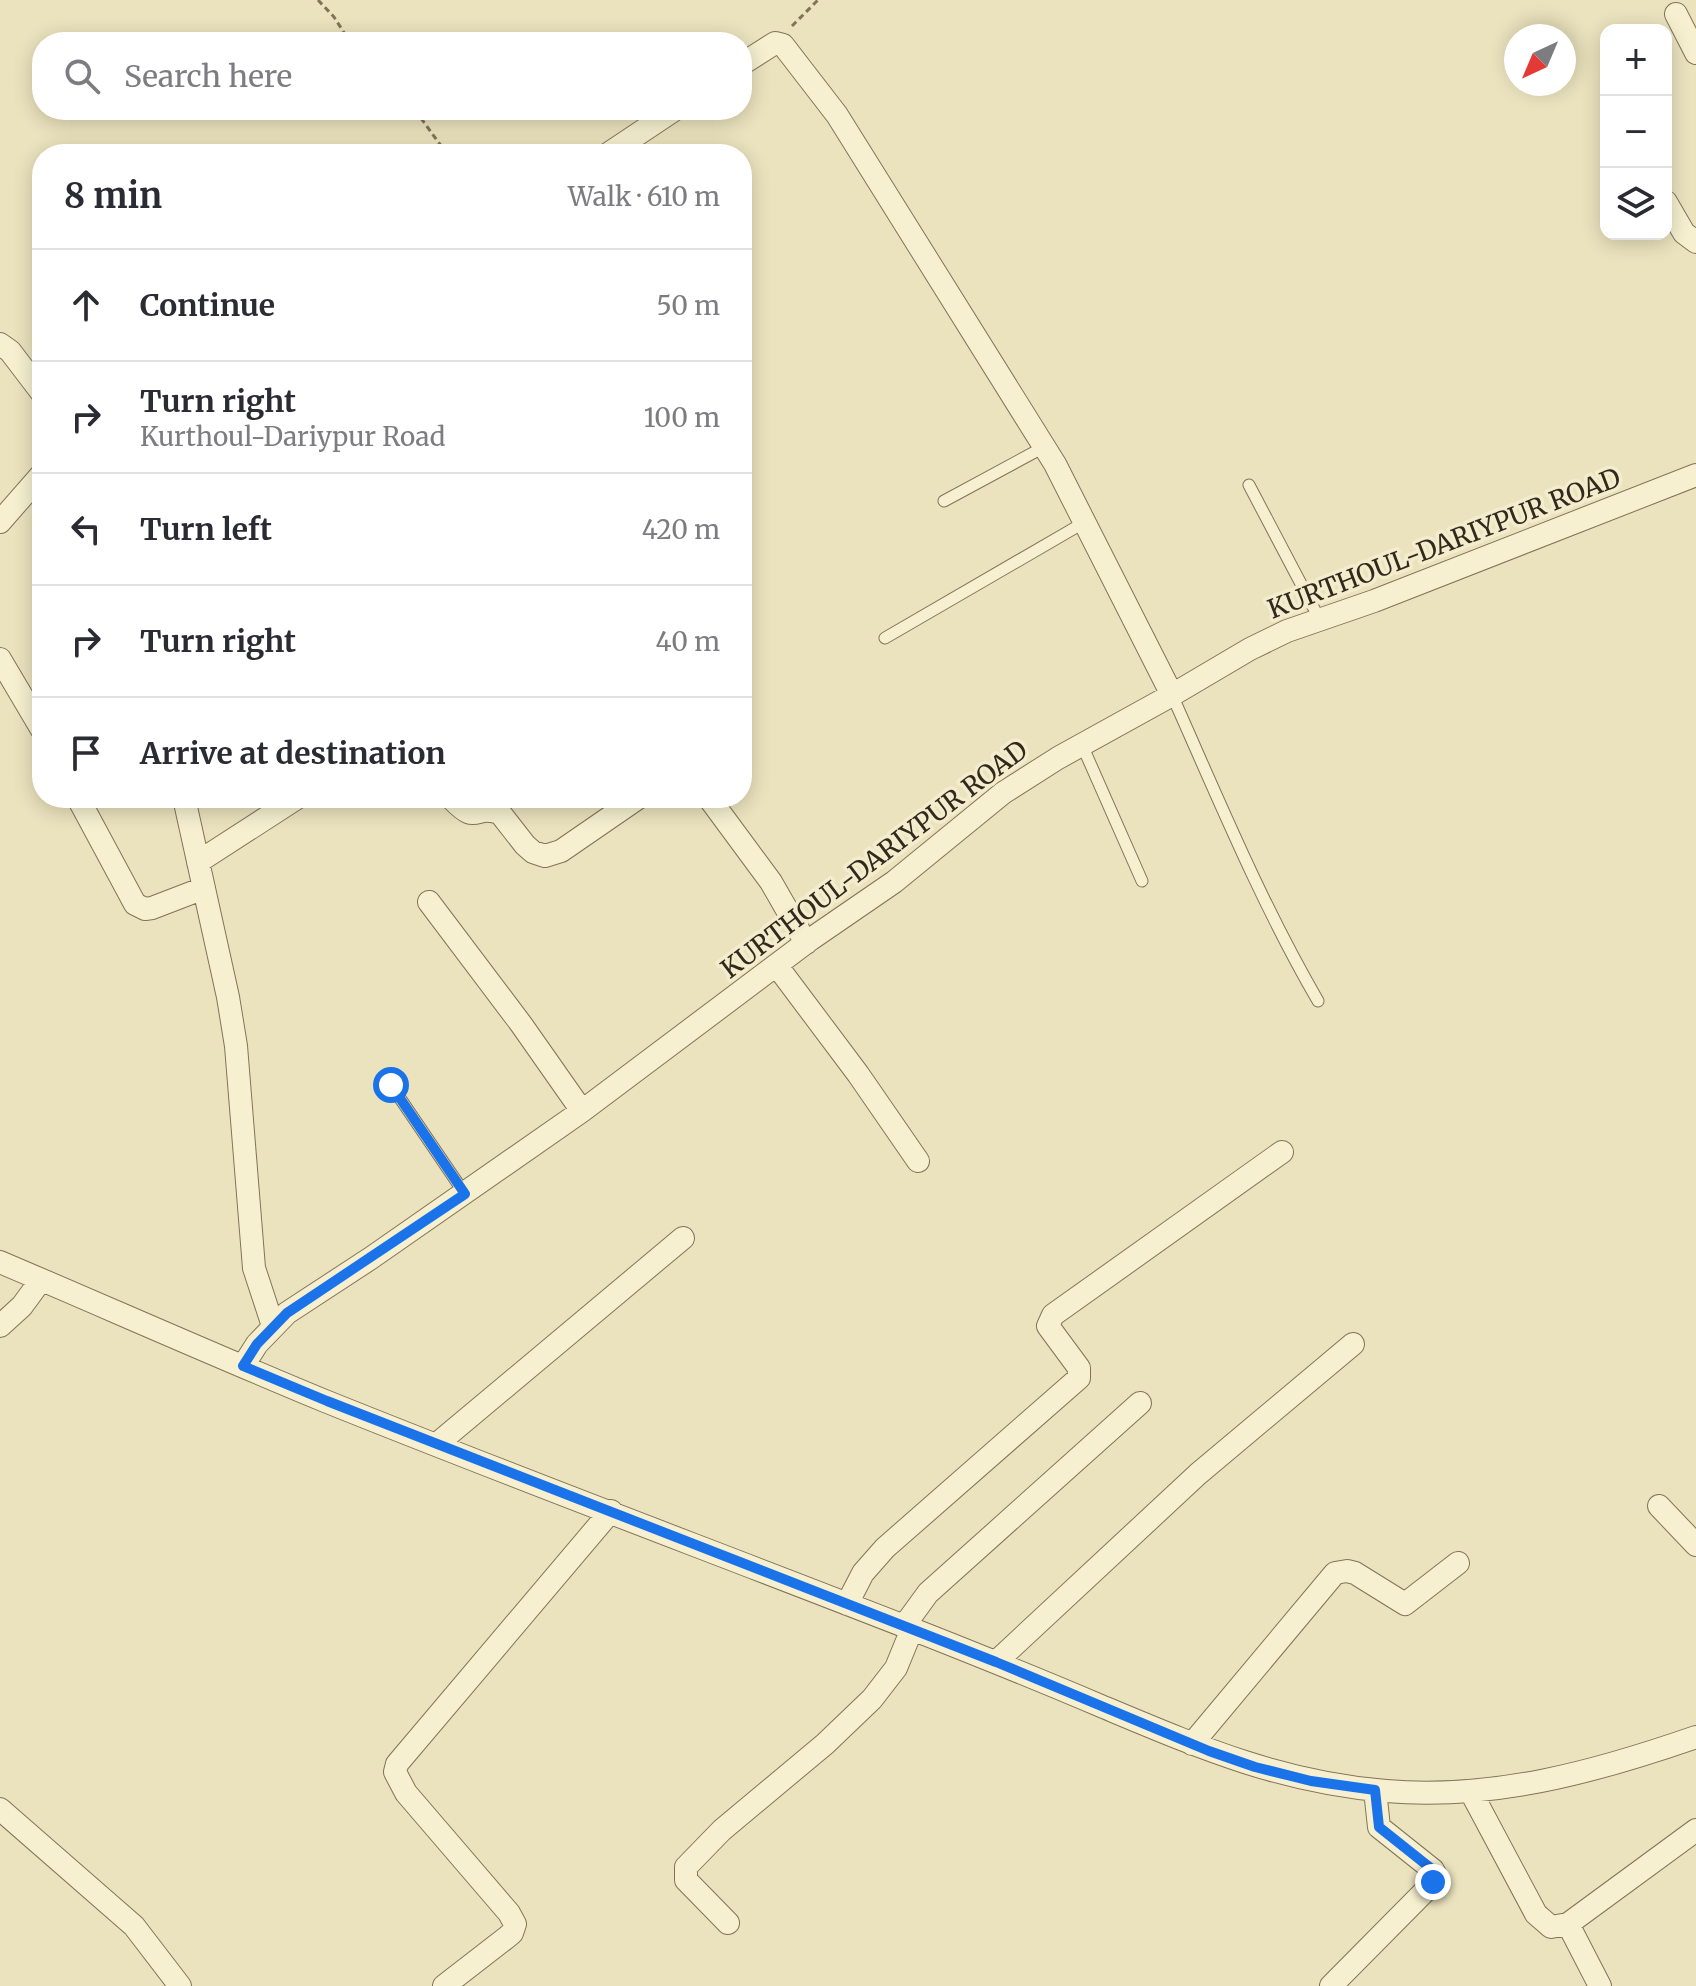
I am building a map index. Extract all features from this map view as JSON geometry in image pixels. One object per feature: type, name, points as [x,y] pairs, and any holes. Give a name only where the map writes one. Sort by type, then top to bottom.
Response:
[{"type":"street","points":[[1676,14],[1696,53]]},
{"type":"street","points":[[752,58],[779,42],[788,49],[837,115],[1044,447],[1086,522],[1172,695]]},
{"type":"street","points":[[623,144],[659,120]]},
{"type":"street","points":[[1672,212],[1684,233],[1696,242]]},
{"type":"street","points":[[0,344],[10,351],[32,380]]},
{"type":"street","name":"KURTHOUL-DARIYPUR ROAD","points":[[243,1366],[273,1326],[314,1294],[465,1194],[531,1144],[582,1111],[806,943],[894,882],[1003,793],[1250,649],[1287,631],[1696,475]]},
{"type":"street","points":[[0,522],[32,485]]},
{"type":"street","points":[[0,659],[32,713]]},
{"type":"street","points":[[83,808],[135,904],[145,909],[152,908],[204,888]]},
{"type":"street","points":[[186,808],[228,997],[236,1046],[254,1268],[273,1326]]},
{"type":"street","points":[[198,862],[282,808]]},
{"type":"street","points":[[461,808],[466,813],[500,813],[525,845],[545,856],[561,851],[623,808]]},
{"type":"street","points":[[716,808],[771,882],[806,943]]},
{"type":"street","points":[[429,902],[514,1014],[582,1111]]},
{"type":"street","points":[[777,966],[851,1064],[918,1161]]},
{"type":"street","points":[[847,1604],[863,1573],[885,1548],[1079,1378],[1079,1368],[1048,1326],[1053,1315],[1282,1152]]},
{"type":"street","points":[[437,1444],[683,1238]]},
{"type":"street","points":[[0,1262],[243,1366],[1255,1767],[1311,1781],[1375,1790],[1429,1794],[1471,1792],[1592,1771],[1696,1737]]},
{"type":"street","points":[[0,1326],[22,1306],[41,1280]]},
{"type":"street","points":[[996,1662],[1198,1474],[1353,1344]]},
{"type":"street","points":[[728,1923],[686,1880],[686,1867],[722,1830],[825,1744],[872,1699],[896,1668],[908,1628],[928,1593],[1140,1403]]},
{"type":"street","points":[[1659,1506],[1696,1545]]},
{"type":"street","points":[[444,1986],[512,1933],[515,1924],[509,1913],[406,1793],[397,1779],[397,1764],[611,1511]]},
{"type":"street","points":[[1192,1744],[1335,1573],[1355,1573],[1405,1604],[1458,1563]]},
{"type":"street","points":[[1331,1986],[1435,1878],[1433,1870],[1379,1827],[1375,1790]]},
{"type":"street","points":[[1471,1792],[1536,1914],[1551,1927],[1568,1924],[1696,1830]]},
{"type":"street","points":[[0,1809],[134,1926],[180,1986]]},
{"type":"street","points":[[1568,1924],[1600,1986]]},
{"type":"lane","points":[[944,501],[1044,447]]},
{"type":"lane","points":[[1249,485],[1320,620]]},
{"type":"lane","points":[[885,638],[1086,522]]},
{"type":"lane","points":[[1172,695],[1259,890],[1318,1001]]},
{"type":"lane","points":[[1082,745],[1142,881]]},
{"type":"lane","points":[[391,1085],[465,1194]]},
{"type":"path","points":[[318,0],[344,32]]},
{"type":"path","points":[[775,43],[818,0]]},
{"type":"path","points":[[422,120],[440,144]]},
{"type":"route","points":[[391,1085],[465,1194],[287,1313],[257,1344],[243,1366],[996,1662],[1209,1751],[1311,1781],[1375,1790],[1380,1830],[1402,1843],[1433,1870],[1436,1876],[1433,1882]]}]
